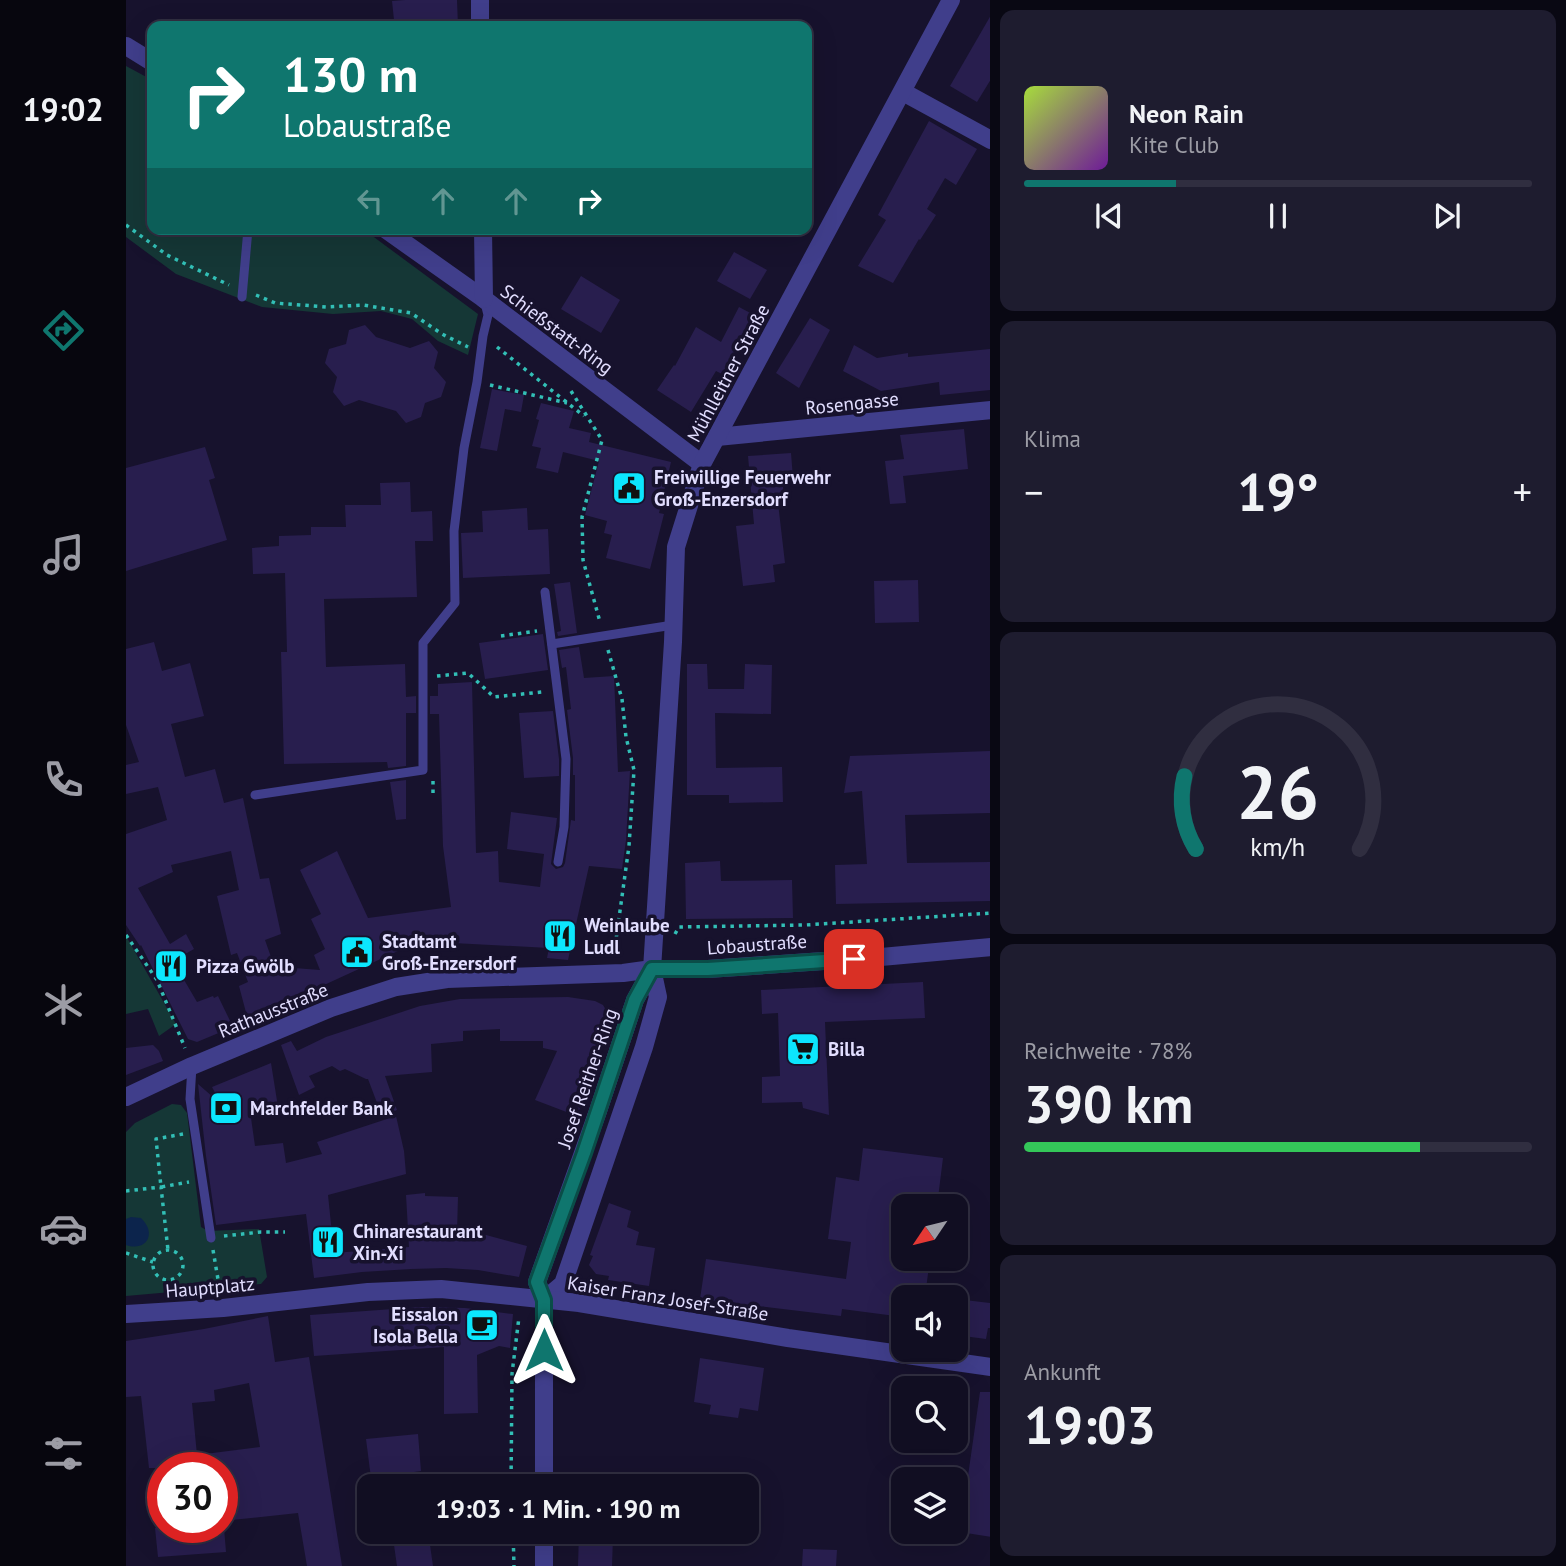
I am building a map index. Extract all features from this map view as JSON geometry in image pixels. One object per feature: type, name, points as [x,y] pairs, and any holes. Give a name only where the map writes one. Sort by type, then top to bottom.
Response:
[{"type":"street","points":[[480,0],[480,21]]},
{"type":"street","name":"Mühlleitner Straße","points":[[652,969],[676,547],[702,464],[951,0]]},
{"type":"street","points":[[126,46],[147,59]]},
{"type":"street","points":[[903,92],[990,140]]},
{"type":"street","name":"Schießstatt-Ring","points":[[393,235],[484,299],[702,464]]},
{"type":"street","points":[[483,235],[484,299]]},
{"type":"street","name":"Rosengasse","points":[[717,437],[990,410]]},
{"type":"street","name":"Lobaustraße","points":[[652,969],[708,969],[990,947]]},
{"type":"street","points":[[544,1300],[563,1284],[644,1047],[657,996],[652,969]]},
{"type":"street","name":"Rathausstraße","points":[[126,1097],[192,1066],[331,1008],[396,987],[447,979],[623,973],[652,969]]},
{"type":"street","name":"Josef Reither-Ring","points":[[544,1474],[544,1300],[537,1282],[635,1000],[652,969]]},
{"type":"street","name":"Kaiser Franz Josef-Straße","points":[[297,1300],[368,1292],[441,1289],[579,1303],[788,1338],[990,1367]]},
{"type":"street","name":"Hauptplatz","points":[[126,1314],[297,1300]]},
{"type":"street","points":[[544,1544],[544,1566]]},
{"type":"lane","points":[[242,294],[247,235]]},
{"type":"lane","points":[[255,795],[423,770],[423,643],[455,603],[454,531],[464,449],[488,315],[484,299]]},
{"type":"lane","points":[[545,592],[566,758],[564,827],[558,862]]},
{"type":"lane","points":[[552,644],[673,625]]},
{"type":"lane","points":[[192,1066],[190,1099],[211,1238]]},
{"type":"path","points":[[126,225],[167,256],[242,294],[275,303],[327,307],[363,305],[411,313],[442,334],[481,353]]},
{"type":"path","points":[[483,336],[589,419]]},
{"type":"path","points":[[477,382],[569,403]]},
{"type":"path","points":[[567,385],[602,440],[582,517],[583,560],[622,699],[626,737],[634,770],[629,846],[615,947],[623,973]]},
{"type":"path","points":[[501,636],[550,629]]},
{"type":"path","points":[[433,676],[468,673],[494,697],[558,691]]},
{"type":"path","points":[[433,770],[433,797]]},
{"type":"path","points":[[653,945],[670,941],[680,927],[805,925],[990,913]]},
{"type":"path","points":[[126,935],[157,980],[192,1066]]},
{"type":"path","points":[[168,1250],[156,1139],[195,1132]]},
{"type":"path","points":[[126,1191],[202,1180]]},
{"type":"path","points":[[223,1308],[211,1238],[285,1232]]},
{"type":"path","points":[[168,1250],[178,1254],[183,1263],[181,1273],[177,1277],[163,1280],[153,1270],[153,1262],[159,1253],[168,1250]]},
{"type":"path","points":[[126,1253],[153,1262]]},
{"type":"path","points":[[171,1280],[171,1288]]},
{"type":"path","points":[[511,1474],[512,1374],[521,1297]]},
{"type":"path","points":[[513,1544],[514,1566]]},
{"type":"green space","points":[[126,66],[147,77],[147,235],[371,235],[478,314],[468,355],[438,341],[412,319],[381,311],[333,314],[262,307],[176,274],[126,237]]},
{"type":"green space","points":[[126,936],[176,1024],[159,1036],[148,1009],[126,1014]]},
{"type":"green space","points":[[172,1104],[181,1105],[187,1113],[201,1227],[208,1231],[259,1229],[267,1277],[261,1284],[126,1296],[126,1132],[135,1123]]},
{"type":"water","points":[[141,1218],[148,1230],[147,1240],[139,1246],[126,1245],[126,1219]]},
{"type":"building","points":[[457,0],[458,21],[394,20],[392,1]]},
{"type":"building","points":[[990,17],[990,81],[977,102],[950,86]]},
{"type":"building","points":[[929,121],[977,149],[956,185],[945,178],[927,209],[936,215],[893,283],[858,266],[886,220],[878,215]]},
{"type":"building","points":[[734,252],[767,270],[750,299],[717,281]]},
{"type":"building","points":[[581,276],[620,300],[601,333],[561,309]]},
{"type":"building","points":[[739,307],[756,316],[726,376],[716,371],[691,412],[657,390],[675,366],[696,327],[721,342]]},
{"type":"building","points":[[810,318],[830,330],[799,388],[776,373]]},
{"type":"building","points":[[365,325],[376,337],[410,348],[429,341],[438,352],[434,368],[446,382],[441,397],[425,403],[421,417],[406,423],[396,411],[359,400],[344,406],[333,392],[337,377],[325,363],[329,349],[346,344],[349,330]]},
{"type":"building","points":[[854,345],[877,358],[908,353],[908,357],[990,349],[990,390],[940,395],[939,382],[881,391],[843,371]]},
{"type":"building","points":[[492,389],[524,395],[521,412],[505,409],[497,451],[480,448]]},
{"type":"building","name":"Freiwillige Feuerwehr Groß-Enzersdorf","points":[[541,403],[574,411],[569,428],[591,433],[589,442],[671,462],[659,513],[664,514],[650,569],[606,558],[612,535],[604,533],[607,521],[585,515],[599,461],[563,452],[558,473],[536,468],[541,448],[532,446]]},
{"type":"building","points":[[964,429],[968,469],[903,476],[906,503],[890,504],[885,461],[904,459],[900,435]]},
{"type":"building","points":[[205,447],[215,478],[209,480],[227,540],[126,571],[126,468]]},
{"type":"building","points":[[791,453],[793,478],[782,479],[785,503],[778,503],[785,563],[773,565],[775,582],[743,586],[736,526],[754,524],[748,456]]},
{"type":"building","points":[[410,482],[411,512],[432,511],[433,541],[415,541],[417,597],[324,599],[326,667],[405,664],[406,697],[416,696],[416,713],[406,713],[406,766],[388,768],[387,762],[284,764],[281,652],[287,652],[285,573],[253,574],[252,548],[279,546],[279,536],[311,535],[311,527],[346,527],[345,505],[381,505],[380,483]]},
{"type":"building","points":[[527,508],[528,530],[548,529],[550,574],[463,578],[461,533],[483,532],[482,511]]},
{"type":"building","points":[[918,580],[919,622],[875,623],[874,581]]},
{"type":"building","points":[[570,582],[577,633],[558,636],[557,632],[561,631],[554,584]]},
{"type":"building","points":[[543,634],[548,670],[485,679],[479,643]]},
{"type":"building","points":[[154,642],[162,671],[190,663],[204,716],[171,724],[185,777],[215,769],[224,803],[243,798],[260,879],[269,878],[281,934],[265,940],[277,974],[294,968],[320,970],[314,955],[325,949],[311,919],[321,914],[300,870],[337,851],[368,918],[451,907],[443,846],[439,714],[430,714],[430,696],[438,696],[438,684],[472,682],[476,853],[498,851],[499,882],[540,887],[544,854],[507,849],[511,812],[557,818],[551,864],[556,869],[563,867],[571,820],[575,821],[575,775],[567,710],[571,709],[566,667],[562,668],[559,650],[579,647],[584,678],[614,676],[618,772],[630,771],[622,869],[589,866],[568,960],[547,958],[549,948],[453,943],[398,951],[248,1020],[239,986],[248,982],[237,953],[231,955],[217,896],[239,890],[231,851],[171,865],[173,872],[138,888],[170,944],[186,934],[194,949],[173,961],[197,1002],[218,996],[233,1027],[197,1042],[188,1039],[141,945],[126,925],[126,834],[167,820],[158,787],[126,794],[126,765],[139,762],[126,725],[126,649]]},
{"type":"building","points":[[687,664],[707,664],[708,689],[744,689],[745,664],[772,665],[771,714],[715,713],[716,768],[782,767],[783,802],[729,803],[729,795],[687,795]]},
{"type":"building","points":[[553,711],[559,776],[524,778],[519,713]]},
{"type":"building","points":[[990,751],[990,813],[905,815],[907,863],[990,862],[990,901],[836,904],[835,865],[867,864],[862,791],[844,793],[850,756]]},
{"type":"building","points":[[406,780],[406,819],[396,820],[390,782]]},
{"type":"building","points":[[720,861],[721,881],[792,880],[793,918],[686,919],[685,863]]},
{"type":"building","name":"Billa","points":[[923,982],[925,1018],[825,1022],[829,1115],[803,1108],[802,1102],[762,1103],[762,1077],[780,1076],[778,1013],[762,1014],[761,990]]},
{"type":"building","points":[[568,997],[595,1001],[603,1005],[610,1017],[577,1116],[535,1100],[557,1051],[543,1048],[543,1041],[500,1041],[500,1029],[463,1031],[463,1041],[431,1044],[432,1072],[385,1076],[397,1110],[382,1116],[368,1079],[345,1069],[340,1071],[332,1066],[309,1076],[315,1087],[299,1095],[281,1045],[291,1041],[297,1051],[326,1037],[420,1006],[460,999]]},
{"type":"building","points":[[153,1045],[163,1061],[126,1075],[126,1048]]},
{"type":"building","points":[[271,1063],[278,1107],[251,1118],[255,1146],[283,1143],[286,1163],[322,1154],[317,1142],[396,1116],[406,1174],[328,1195],[334,1253],[409,1247],[406,1195],[425,1193],[425,1196],[458,1197],[457,1232],[486,1235],[527,1246],[519,1277],[446,1268],[362,1272],[314,1278],[306,1214],[216,1225],[198,1084],[221,1104],[212,1087]]},
{"type":"building","points":[[863,1148],[943,1158],[938,1194],[891,1194],[891,1271],[928,1271],[927,1285],[891,1285],[891,1315],[842,1309],[841,1316],[700,1299],[706,1259],[846,1279],[851,1242],[828,1239],[836,1177],[859,1181]]},
{"type":"building","points":[[609,1203],[631,1211],[627,1227],[639,1232],[636,1245],[655,1248],[649,1286],[608,1280],[609,1276],[596,1274],[589,1265],[593,1256],[590,1255]]},
{"type":"building","points":[[968,1300],[990,1303],[990,1328],[986,1339],[968,1337]]},
{"type":"building","points":[[421,1307],[465,1308],[513,1314],[510,1348],[499,1346],[477,1355],[478,1413],[444,1414],[444,1347],[314,1356],[310,1315]]},
{"type":"building","points":[[268,1316],[275,1362],[309,1357],[342,1566],[307,1566],[298,1513],[238,1519],[238,1452],[221,1452],[260,1447],[249,1383],[214,1390],[215,1401],[192,1403],[197,1452],[147,1452],[141,1396],[126,1397],[126,1341]]},
{"type":"building","points":[[700,1358],[764,1368],[758,1411],[740,1408],[738,1418],[709,1414],[711,1405],[694,1402]]},
{"type":"building","points":[[980,1392],[990,1392],[990,1537],[968,1533],[968,1476]]},
{"type":"building","points":[[418,1434],[421,1471],[370,1474],[366,1439]]},
{"type":"building","points":[[157,1543],[225,1543],[226,1552],[158,1557]]},
{"type":"building","points":[[394,1544],[430,1544],[433,1566],[397,1566]]},
{"type":"building","points":[[579,1544],[613,1544],[612,1566],[578,1566]]},
{"type":"building","points":[[803,1549],[837,1550],[836,1566],[802,1566]]},
{"type":"place","name":"Freiwillige Feuerwehr Groß-Enzersdorf","points":[[629,488]]},
{"type":"place","name":"Weinlaube Ludl","points":[[560,936]]},
{"type":"place","name":"Stadtamt Groß-Enzersdorf","points":[[357,952]]},
{"type":"place","name":"Pizza Gwölb","points":[[171,966]]},
{"type":"place","name":"Billa","points":[[803,1049]]},
{"type":"place","name":"Marchfelder Bank","points":[[226,1108]]},
{"type":"place","name":"Chinarestaurant Xin-Xi","points":[[328,1242]]},
{"type":"place","name":"Eissalon Isola Bella","points":[[482,1325]]},
{"type":"route","points":[[544,1350],[544,1300],[537,1282],[635,1000],[652,969],[708,969],[854,959]]}]
